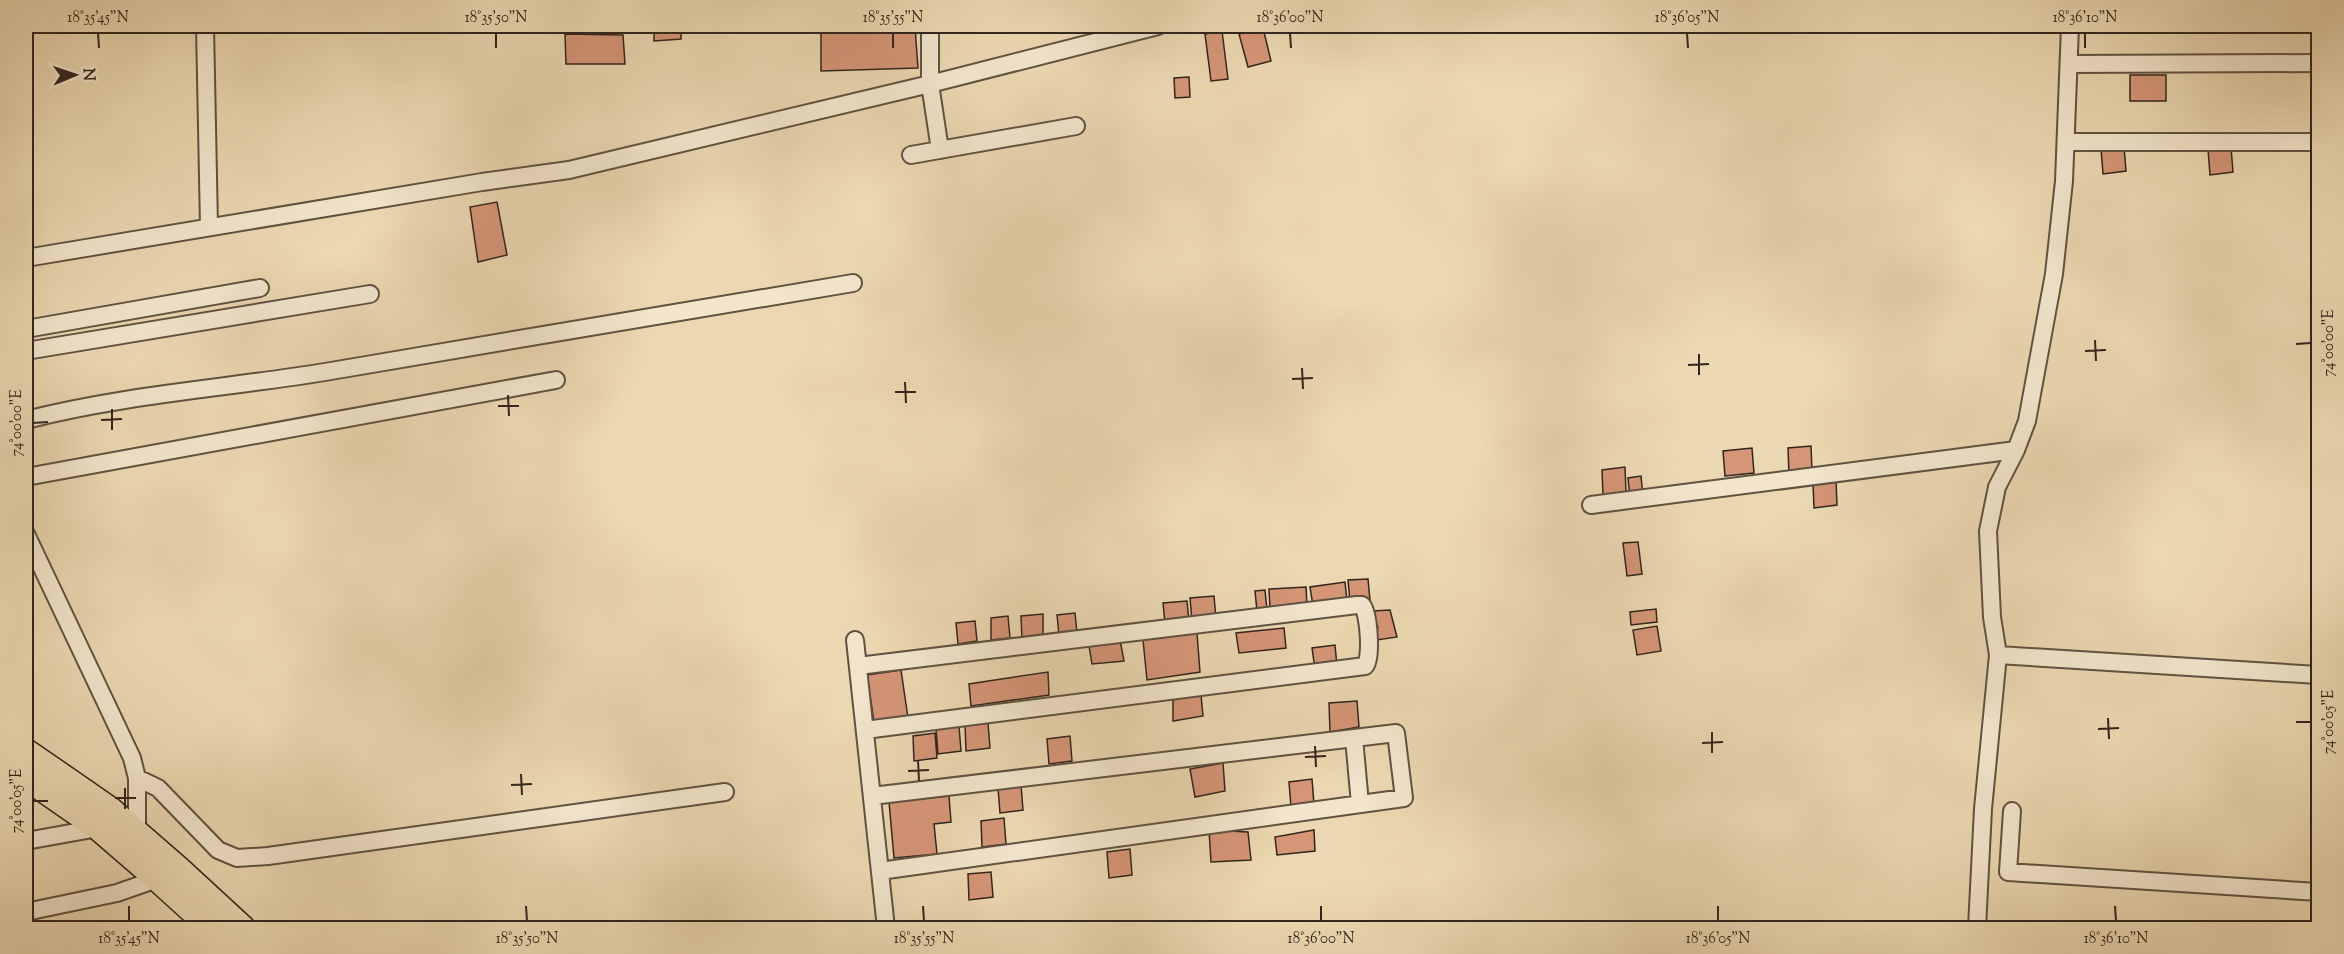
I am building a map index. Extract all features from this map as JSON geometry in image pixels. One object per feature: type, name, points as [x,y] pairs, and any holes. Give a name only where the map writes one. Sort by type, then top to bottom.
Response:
[{"type":"highway","points":[[26,751],[104,819],[157,879],[211,928]]},
{"type":"highway","points":[[26,778],[104,819],[137,833],[243,928]]},
{"type":"street","points":[[205,26],[209,227]]},
{"type":"street","points":[[930,26],[930,84],[940,150]]},
{"type":"street","points":[[26,258],[482,182],[569,170],[930,84],[1158,26]]},
{"type":"street","points":[[1977,928],[1983,808],[1998,655],[1992,617],[1988,531],[1997,486],[2016,450],[2027,421],[2054,274],[2064,181],[2070,26]]},
{"type":"street","points":[[2069,64],[2319,63]]},
{"type":"street","points":[[911,155],[1076,126]]},
{"type":"street","points":[[2066,142],[2319,142]]},
{"type":"street","points":[[26,420],[110,403],[323,372],[853,283]]},
{"type":"street","points":[[26,329],[260,288]]},
{"type":"street","points":[[26,351],[370,294]]},
{"type":"street","points":[[26,477],[556,380]]},
{"type":"street","points":[[1592,505],[2016,450]]},
{"type":"street","points":[[26,534],[132,758],[137,778],[137,833]]},
{"type":"street","points":[[858,666],[1357,605],[1362,606],[1366,613],[1370,658],[1365,666],[865,730]]},
{"type":"street","points":[[855,640],[886,928]]},
{"type":"street","points":[[1998,655],[2319,675]]},
{"type":"street","points":[[872,795],[1396,733],[1404,798],[880,870]]},
{"type":"street","points":[[1354,738],[1360,804]]},
{"type":"street","points":[[137,778],[158,788],[218,850],[237,858],[268,856],[725,792]]},
{"type":"street","points":[[2012,811],[2008,872],[2319,892]]},
{"type":"street","points":[[26,841],[104,819]]},
{"type":"street","points":[[26,912],[117,893],[157,879]]},
{"type":"building","points":[[654,26],[681,26],[681,39],[654,41]]},
{"type":"building","points":[[915,27],[918,68],[821,71],[821,28]]},
{"type":"building","points":[[1263,28],[1271,61],[1248,67],[1239,34]]},
{"type":"building","points":[[1222,31],[1228,79],[1211,81],[1205,34]]},
{"type":"building","points":[[565,34],[623,35],[625,64],[566,64]]},
{"type":"building","points":[[2130,75],[2166,75],[2166,101],[2130,101]]},
{"type":"building","points":[[1189,77],[1190,97],[1175,98],[1174,78]]},
{"type":"building","points":[[2124,146],[2126,171],[2103,174],[2101,149]]},
{"type":"building","points":[[2231,147],[2233,172],[2210,175],[2208,149]]},
{"type":"building","points":[[497,202],[507,255],[478,262],[470,207]]},
{"type":"building","points":[[1811,446],[1812,471],[1789,474],[1788,448]]},
{"type":"building","points":[[1752,448],[1754,473],[1725,476],[1723,451]]},
{"type":"building","points":[[1625,467],[1626,492],[1603,495],[1602,470]]},
{"type":"building","points":[[1641,476],[1643,497],[1630,498],[1628,478]]},
{"type":"building","points":[[1836,480],[1837,505],[1814,508],[1813,483]]},
{"type":"building","points":[[1638,542],[1642,574],[1627,576],[1623,543]]},
{"type":"building","points":[[1368,579],[1370,600],[1350,602],[1348,580]]},
{"type":"building","points":[[1345,582],[1347,601],[1313,606],[1310,587]]},
{"type":"building","points":[[1306,587],[1307,606],[1270,609],[1269,589]]},
{"type":"building","points":[[1265,590],[1267,610],[1257,611],[1255,591]]},
{"type":"building","points":[[1214,596],[1216,619],[1192,621],[1190,598]]},
{"type":"building","points":[[1187,601],[1189,622],[1165,624],[1163,603]]},
{"type":"building","points":[[1656,609],[1657,622],[1631,625],[1630,612]]},
{"type":"building","points":[[1390,610],[1397,637],[1377,640],[1375,628],[1378,628],[1373,611]]},
{"type":"building","points":[[1075,613],[1077,633],[1059,635],[1057,615]]},
{"type":"building","points":[[1043,614],[1043,636],[1022,640],[1021,616]]},
{"type":"building","points":[[1008,616],[1010,638],[991,640],[991,618]]},
{"type":"building","points":[[975,621],[977,641],[958,644],[956,623]]},
{"type":"building","points":[[1657,626],[1661,651],[1637,655],[1633,630]]},
{"type":"building","points":[[1284,628],[1286,648],[1239,653],[1236,633]]},
{"type":"building","points":[[1197,633],[1200,672],[1147,680],[1143,640]]},
{"type":"building","points":[[1120,640],[1124,661],[1092,664],[1089,646]]},
{"type":"building","points":[[1335,645],[1337,666],[1315,669],[1312,648]]},
{"type":"building","points":[[901,670],[908,718],[874,722],[867,675]]},
{"type":"building","points":[[1048,672],[1049,695],[971,706],[969,684]]},
{"type":"building","points":[[1201,695],[1203,716],[1173,721],[1173,699]]},
{"type":"building","points":[[1357,701],[1359,727],[1330,732],[1329,703]]},
{"type":"building","points":[[988,723],[990,748],[966,751],[965,725]]},
{"type":"building","points":[[959,726],[961,751],[938,754],[936,729]]},
{"type":"building","points":[[935,733],[937,758],[914,761],[913,736]]},
{"type":"building","points":[[1070,736],[1072,761],[1049,764],[1047,739]]},
{"type":"building","points":[[1223,763],[1225,791],[1195,797],[1190,769]]},
{"type":"building","points":[[1312,779],[1314,804],[1291,807],[1289,782]]},
{"type":"building","points":[[1021,785],[1023,810],[1000,813],[998,788]]},
{"type":"building","points":[[949,796],[951,822],[934,824],[937,854],[894,858],[889,802]]},
{"type":"building","points":[[1004,818],[1006,844],[982,847],[981,821]]},
{"type":"building","points":[[1209,830],[1248,832],[1251,860],[1211,862]]},
{"type":"building","points":[[1314,830],[1315,851],[1277,855],[1275,837]]},
{"type":"building","points":[[1130,849],[1132,875],[1109,878],[1107,852]]},
{"type":"building","points":[[991,872],[993,897],[969,900],[968,874]]}]
